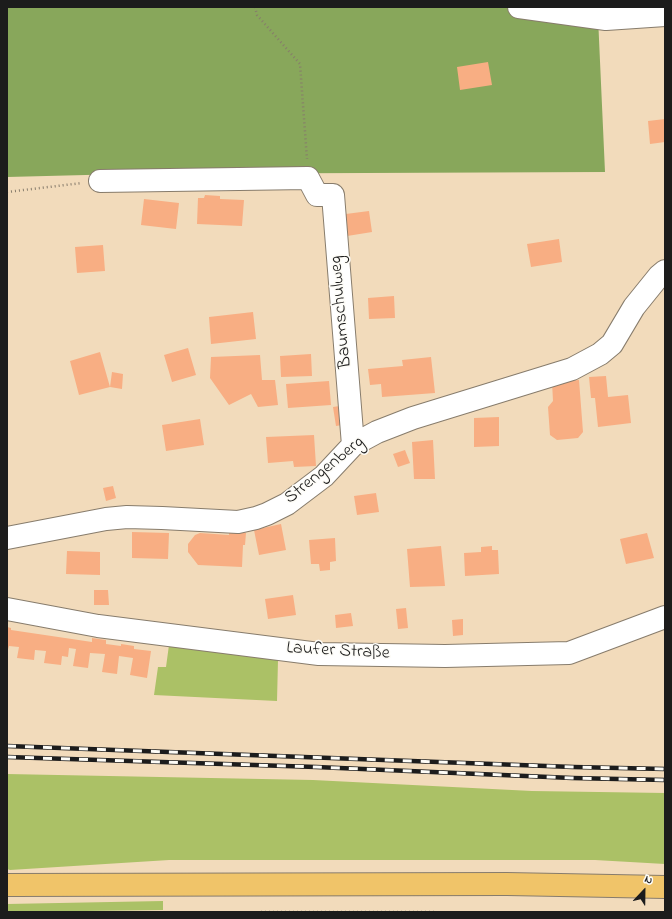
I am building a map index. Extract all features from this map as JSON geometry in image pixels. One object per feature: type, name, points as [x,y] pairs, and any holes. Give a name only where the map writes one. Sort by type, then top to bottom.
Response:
[{"type":"main road","points":[[7,885],[507,884],[665,887]]},
{"type":"street","points":[[519,7],[606,19],[665,15]]},
{"type":"street","points":[[100,181],[313,187]]},
{"type":"street","name":"Baumschulweg","points":[[313,187],[333,195],[353,445]]},
{"type":"street","name":"Strengenberg","points":[[7,538],[106,519],[127,517],[238,522],[256,518],[287,504],[324,476],[353,445],[377,432],[413,418],[572,369],[600,354],[612,344],[634,308],[659,276],[665,271]]},
{"type":"street","name":"Laufer Straße","points":[[7,609],[98,626],[319,654],[445,656],[569,653],[665,616]]},
{"type":"path","points":[[255,7],[257,15],[300,64],[313,187]]},
{"type":"path","points":[[7,192],[100,181]]},
{"type":"path","points":[[261,912],[436,912]]},
{"type":"green space","points":[[7,7],[665,7],[598,17],[605,172],[125,174],[7,177]]},
{"type":"green space","points":[[169,645],[278,660],[277,701],[154,695],[158,667],[166,667]]},
{"type":"green space","points":[[7,774],[313,780],[532,791],[665,793],[665,864],[595,860],[169,860],[10,870],[7,869]]},
{"type":"green space","points":[[163,901],[163,910],[7,912],[7,904]]},
{"type":"building","points":[[488,62],[492,85],[460,90],[457,67]]},
{"type":"building","points":[[665,119],[665,142],[650,144],[648,121]]},
{"type":"building","points":[[205,195],[220,196],[220,199],[244,200],[242,226],[197,224],[198,198],[204,198]]},
{"type":"building","points":[[144,199],[179,203],[176,229],[141,225]]},
{"type":"building","points":[[369,211],[372,232],[341,237],[338,215]]},
{"type":"building","points":[[559,239],[562,262],[531,267],[527,244]]},
{"type":"building","points":[[103,245],[105,271],[77,273],[75,247]]},
{"type":"building","points":[[394,296],[395,318],[369,319],[368,298]]},
{"type":"building","points":[[253,312],[256,339],[211,344],[209,317]]},
{"type":"building","points":[[188,348],[196,375],[172,382],[164,355]]},
{"type":"building","points":[[100,352],[110,387],[79,395],[70,361]]},
{"type":"building","points":[[311,354],[312,376],[281,377],[280,356]]},
{"type":"building","points":[[260,355],[262,380],[275,380],[278,405],[258,407],[251,394],[229,405],[210,378],[211,357]]},
{"type":"building","points":[[431,357],[435,393],[382,397],[381,384],[370,385],[368,369],[403,366],[402,360]]},
{"type":"building","points":[[112,372],[123,374],[122,389],[110,387]]},
{"type":"building","points":[[606,376],[608,397],[628,395],[631,423],[598,427],[595,398],[591,398],[589,377]]},
{"type":"building","points":[[579,380],[583,432],[578,438],[557,440],[550,435],[548,407],[553,401],[552,382]]},
{"type":"building","points":[[329,381],[331,405],[288,408],[286,384]]},
{"type":"building","points":[[346,405],[348,424],[336,426],[333,407]]},
{"type":"building","points":[[499,417],[499,446],[474,447],[474,418]]},
{"type":"building","points":[[200,419],[204,445],[166,451],[162,425]]},
{"type":"building","points":[[314,435],[316,466],[294,467],[293,461],[268,463],[266,437]]},
{"type":"building","points":[[433,440],[435,479],[414,479],[412,442]]},
{"type":"building","points":[[405,450],[410,463],[398,467],[393,454]]},
{"type":"building","points":[[113,486],[116,498],[106,501],[103,488]]},
{"type":"building","points":[[376,493],[379,512],[357,515],[354,496]]},
{"type":"building","points":[[281,524],[286,550],[259,555],[254,530]]},
{"type":"building","points":[[132,532],[169,533],[168,559],[132,558]]},
{"type":"building","points":[[229,532],[246,533],[245,545],[243,545],[242,567],[198,565],[188,552],[188,544],[195,535],[200,533],[229,535]]},
{"type":"building","points":[[647,533],[654,558],[626,564],[620,539]]},
{"type":"building","points":[[335,538],[336,561],[330,562],[330,570],[320,571],[319,564],[311,564],[309,540]]},
{"type":"building","points":[[441,546],[445,586],[410,587],[407,549]]},
{"type":"building","points":[[492,546],[492,550],[498,550],[499,574],[465,576],[464,553],[481,552],[481,547]]},
{"type":"building","points":[[67,551],[100,552],[100,575],[66,574]]},
{"type":"building","points":[[94,590],[108,590],[109,605],[94,605]]},
{"type":"building","points":[[293,595],[296,615],[268,619],[265,599]]},
{"type":"building","points":[[406,608],[408,628],[398,629],[396,609]]},
{"type":"building","points":[[351,613],[353,626],[336,628],[335,615]]},
{"type":"building","points":[[463,619],[463,635],[453,636],[452,620]]},
{"type":"building","points":[[7,627],[11,628],[11,630],[92,642],[92,638],[106,640],[106,644],[134,646],[134,649],[151,651],[147,678],[130,675],[133,658],[119,656],[117,674],[102,672],[105,654],[90,653],[88,668],[73,666],[76,649],[69,648],[68,657],[62,656],[61,665],[44,663],[46,651],[35,650],[34,660],[17,658],[19,647],[9,646],[7,653]]},
{"type":"railway","points":[[7,746],[573,767],[665,769]]},
{"type":"railway","points":[[7,757],[316,767],[572,778],[665,780]]}]
